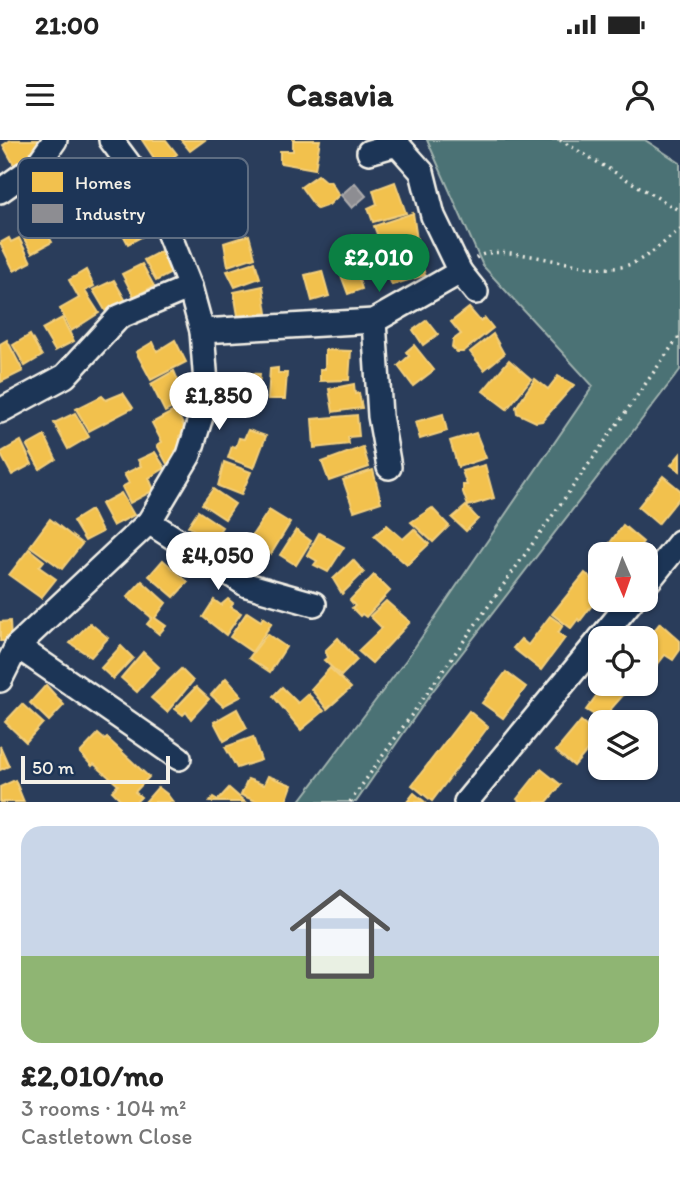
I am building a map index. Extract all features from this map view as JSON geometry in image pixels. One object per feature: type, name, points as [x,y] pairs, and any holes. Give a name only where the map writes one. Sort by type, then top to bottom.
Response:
[{"type":"street","points":[[42,158],[55,140]]},
{"type":"street","points":[[111,140],[125,158]]},
{"type":"street","points":[[369,152],[397,144],[422,172],[433,216],[460,272],[475,292]]},
{"type":"street","points":[[0,191],[18,178]]},
{"type":"street","points":[[0,680],[17,646],[149,522],[190,455],[207,397],[202,331],[190,286],[171,238]]},
{"type":"street","points":[[202,331],[374,321],[460,272]]},
{"type":"street","points":[[0,411],[65,376],[119,317],[190,286]]},
{"type":"street","points":[[374,321],[380,416],[388,467]]},
{"type":"street","points":[[149,522],[247,584],[314,604]]},
{"type":"street","points":[[658,569],[680,542]]},
{"type":"street","points":[[611,626],[622,612]]},
{"type":"street","points":[[17,646],[179,758]]},
{"type":"street","points":[[466,802],[588,654]]},
{"type":"path","points":[[559,140],[680,211]]},
{"type":"path","points":[[460,272],[480,255],[499,251],[578,266],[621,267],[652,252],[680,229]]},
{"type":"path","points":[[350,802],[680,335]]},
{"type":"green space","points":[[427,140],[645,140],[680,163],[680,370],[432,692],[356,802],[299,802],[406,660],[593,386],[483,266]]},
{"type":"building: Homes","points":[[11,140],[46,140],[30,158],[18,158],[18,172],[3,145]]},
{"type":"building: Homes","points":[[142,140],[166,140],[177,154],[172,158],[154,158]]},
{"type":"building: Homes","points":[[181,140],[205,140],[190,151]]},
{"type":"building: Homes","points":[[293,140],[320,140],[315,169],[280,163],[280,151],[293,151]]},
{"type":"building: Homes","points":[[318,175],[326,182],[330,181],[339,195],[329,205],[317,209],[301,187]]},
{"type":"building: Homes","points":[[395,182],[406,213],[373,222],[368,208],[377,204],[373,190]]},
{"type":"building: Homes","points":[[413,213],[418,246],[386,258],[374,226]]},
{"type":"building: Homes","points":[[248,235],[255,257],[228,266],[224,243],[248,238]]},
{"type":"building: Homes","points":[[9,238],[11,242],[19,238],[31,262],[14,271],[0,243]]},
{"type":"building: Homes","points":[[24,238],[50,238],[52,242],[32,253]]},
{"type":"building: Homes","points":[[125,238],[139,238],[128,244]]},
{"type":"building: Homes","points":[[417,249],[425,275],[392,285],[386,271],[398,269],[392,266],[389,259]]},
{"type":"building: Homes","points":[[161,251],[173,272],[156,281],[144,260]]},
{"type":"building: Homes","points":[[255,262],[260,278],[235,287],[227,271]]},
{"type":"building: Homes","points":[[353,262],[362,289],[348,294],[338,267]]},
{"type":"building: Homes","points":[[142,264],[154,286],[134,297],[122,274]]},
{"type":"building: Homes","points":[[86,270],[94,286],[85,291],[99,313],[71,331],[60,309],[79,298],[69,280]]},
{"type":"building: Homes","points":[[322,271],[329,296],[312,301],[305,275]]},
{"type":"building: Homes","points":[[114,280],[126,301],[106,312],[93,290]]},
{"type":"building: Homes","points":[[263,286],[267,313],[238,316],[234,292]]},
{"type":"building: Homes","points":[[469,308],[480,321],[485,318],[493,328],[463,352],[457,352],[452,347],[453,340],[461,334],[451,322]]},
{"type":"building: Homes","points":[[62,318],[74,341],[55,351],[42,329]]},
{"type":"building: Homes","points":[[427,320],[438,334],[423,345],[413,330]]},
{"type":"building: Homes","points":[[493,334],[504,354],[484,370],[470,352]]},
{"type":"building: Homes","points":[[30,335],[42,356],[25,366],[13,345]]},
{"type":"building: Homes","points":[[7,340],[23,371],[1,382],[0,344]]},
{"type":"building: Homes","points":[[175,340],[186,362],[151,380],[136,352],[153,342],[157,351]]},
{"type":"building: Homes","points":[[414,345],[434,370],[413,386],[398,366],[409,356],[406,352]]},
{"type":"building: Homes","points":[[325,350],[351,351],[349,380],[320,381],[320,369],[325,369]]},
{"type":"building: Homes","points":[[509,360],[531,379],[507,409],[483,391]]},
{"type":"building: Homes","points":[[278,368],[278,373],[287,373],[285,399],[268,399],[270,369]]},
{"type":"building: Homes","points":[[174,371],[183,392],[178,394],[182,403],[165,412],[151,384]]},
{"type":"building: Homes","points":[[238,373],[260,374],[258,400],[237,399]]},
{"type":"building: Homes","points":[[558,376],[574,385],[542,421],[536,422],[517,413],[516,407],[535,379],[548,389]]},
{"type":"building: Homes","points":[[354,384],[355,394],[359,393],[362,408],[333,412],[329,389]]},
{"type":"building: Homes","points":[[123,393],[133,408],[89,431],[76,409],[102,396],[106,400]]},
{"type":"building: Homes","points":[[176,410],[186,431],[179,436],[184,446],[175,451],[180,457],[167,464],[157,445],[162,442],[152,423]]},
{"type":"building: Homes","points":[[75,413],[89,437],[68,449],[54,423]]},
{"type":"building: Homes","points":[[443,414],[447,431],[420,439],[415,422]]},
{"type":"building: Homes","points":[[357,415],[359,436],[348,437],[349,444],[314,448],[312,419]]},
{"type":"building: Homes","points":[[248,430],[266,436],[254,468],[228,458],[232,446],[236,447],[239,438],[244,439]]},
{"type":"building: Homes","points":[[476,433],[486,458],[458,467],[450,441]]},
{"type":"building: Homes","points":[[45,436],[56,459],[40,469],[27,446]]},
{"type":"building: Homes","points":[[21,441],[32,464],[12,475],[0,453]]},
{"type":"building: Homes","points":[[363,447],[369,467],[329,481],[322,462]]},
{"type":"building: Homes","points":[[155,452],[165,468],[149,478],[154,490],[130,503],[122,487],[129,483],[124,474],[141,466],[138,460]]},
{"type":"building: Homes","points":[[680,454],[680,471],[671,465]]},
{"type":"building: Homes","points":[[224,462],[251,472],[241,495],[218,486]]},
{"type":"building: Homes","points":[[485,465],[494,498],[468,506],[463,492],[463,485],[467,485],[462,471]]},
{"type":"building: Homes","points":[[373,470],[381,502],[354,511],[343,480]]},
{"type":"building: Homes","points":[[663,476],[680,490],[680,497],[658,524],[638,507]]},
{"type":"building: Homes","points":[[213,489],[235,504],[225,519],[202,504]]},
{"type":"building: Homes","points":[[121,493],[134,515],[113,526],[101,504]]},
{"type":"building: Homes","points":[[466,506],[478,519],[466,531],[452,518]]},
{"type":"building: Homes","points":[[432,508],[449,526],[433,542],[411,522]]},
{"type":"building: Homes","points":[[91,510],[102,532],[85,541],[73,521]]},
{"type":"building: Homes","points":[[269,510],[290,523],[271,554],[249,540]]},
{"type":"building: Homes","points":[[198,511],[222,527],[212,542],[188,526]]},
{"type":"building: Homes","points":[[50,519],[82,544],[62,569],[30,546]]},
{"type":"building: Homes","points":[[387,525],[403,539],[414,529],[429,544],[407,565],[374,536]]},
{"type":"building: Homes","points":[[623,525],[643,542],[611,542]]},
{"type":"building: Homes","points":[[296,530],[311,541],[296,565],[280,555]]},
{"type":"building: Homes","points":[[319,533],[344,547],[328,572],[314,565],[317,561],[307,555]]},
{"type":"building: Homes","points":[[29,549],[44,561],[39,567],[56,579],[41,598],[9,575]]},
{"type":"building: Homes","points":[[163,560],[188,582],[174,597],[149,576]]},
{"type":"building: Homes","points":[[353,560],[364,572],[342,594],[333,579]]},
{"type":"building: Homes","points":[[585,573],[588,575],[588,611],[580,621],[578,619],[571,628],[552,614]]},
{"type":"building: Homes","points":[[374,575],[390,591],[366,617],[362,614],[360,616],[352,608],[355,606],[350,600]]},
{"type":"building: Homes","points":[[142,581],[166,603],[155,618],[166,626],[159,634],[147,624],[152,618],[127,597]]},
{"type":"building: Homes","points":[[228,599],[233,603],[231,607],[241,613],[226,635],[203,617],[214,600],[221,605]]},
{"type":"building: Homes","points":[[386,601],[410,622],[372,663],[358,651],[382,628],[370,616]]},
{"type":"building: Homes","points":[[247,612],[261,621],[263,617],[272,623],[252,652],[230,637]]},
{"type":"building: Homes","points":[[550,616],[563,625],[558,633],[565,638],[541,670],[513,648],[521,639],[528,645]]},
{"type":"building: Homes","points":[[10,621],[11,641],[0,641],[0,622]]},
{"type":"building: Homes","points":[[90,623],[108,638],[91,657],[70,643]]},
{"type":"building: Homes","points":[[660,623],[680,641],[680,650],[673,660],[665,655],[658,664],[658,626]]},
{"type":"building: Homes","points":[[267,634],[286,647],[270,672],[249,658]]},
{"type":"building: Homes","points":[[338,638],[357,660],[341,676],[324,660],[328,657],[325,651]]},
{"type":"building: Homes","points":[[121,646],[133,658],[113,679],[101,668]]},
{"type":"building: Homes","points":[[143,652],[159,667],[137,692],[121,678]]},
{"type":"building: Homes","points":[[330,668],[351,688],[327,709],[311,689]]},
{"type":"building: Homes","points":[[181,669],[193,681],[167,712],[151,698]]},
{"type":"building: Homes","points":[[506,672],[526,687],[503,718],[482,703]]},
{"type":"building: Homes","points":[[226,678],[242,696],[223,706],[211,695]]},
{"type":"building: Homes","points":[[46,685],[64,705],[49,721],[30,703]]},
{"type":"building: Homes","points":[[196,687],[209,699],[191,719],[186,712],[183,715],[175,709]]},
{"type":"building: Homes","points":[[282,687],[298,703],[308,694],[324,711],[301,730],[273,696]]},
{"type":"building: Homes","points":[[596,696],[622,696],[610,710],[586,710]]},
{"type":"building: Homes","points":[[22,704],[43,723],[26,742],[5,722]]},
{"type":"building: Homes","points":[[237,709],[247,728],[224,741],[214,722]]},
{"type":"building: Homes","points":[[469,711],[488,727],[432,801],[412,785]]},
{"type":"building: Homes","points":[[581,721],[588,727],[588,750],[574,766],[556,751]]},
{"type":"building: Homes","points":[[98,734],[105,740],[107,738],[149,777],[135,792],[141,797],[136,802],[123,802],[112,791],[118,785],[94,764],[92,766],[80,753]]},
{"type":"building: Homes","points":[[253,737],[261,760],[237,768],[225,747]]},
{"type":"building: Homes","points":[[0,746],[9,766],[0,770]]},
{"type":"building: Homes","points":[[541,769],[561,785],[547,802],[521,802],[517,799]]},
{"type":"building: Homes","points":[[268,776],[292,785],[286,802],[258,802],[241,795],[248,779],[264,785]]},
{"type":"building: Homes","points":[[15,780],[24,802],[0,802],[0,787]]},
{"type":"building: Homes","points":[[158,787],[167,794],[173,802],[145,802]]},
{"type":"building: Homes","points":[[229,788],[245,802],[209,802],[213,797],[218,800]]},
{"type":"building: Homes","points":[[414,793],[425,802],[407,802]]},
{"type":"building: Industry","points":[[355,183],[366,196],[352,208],[341,195]]}]
